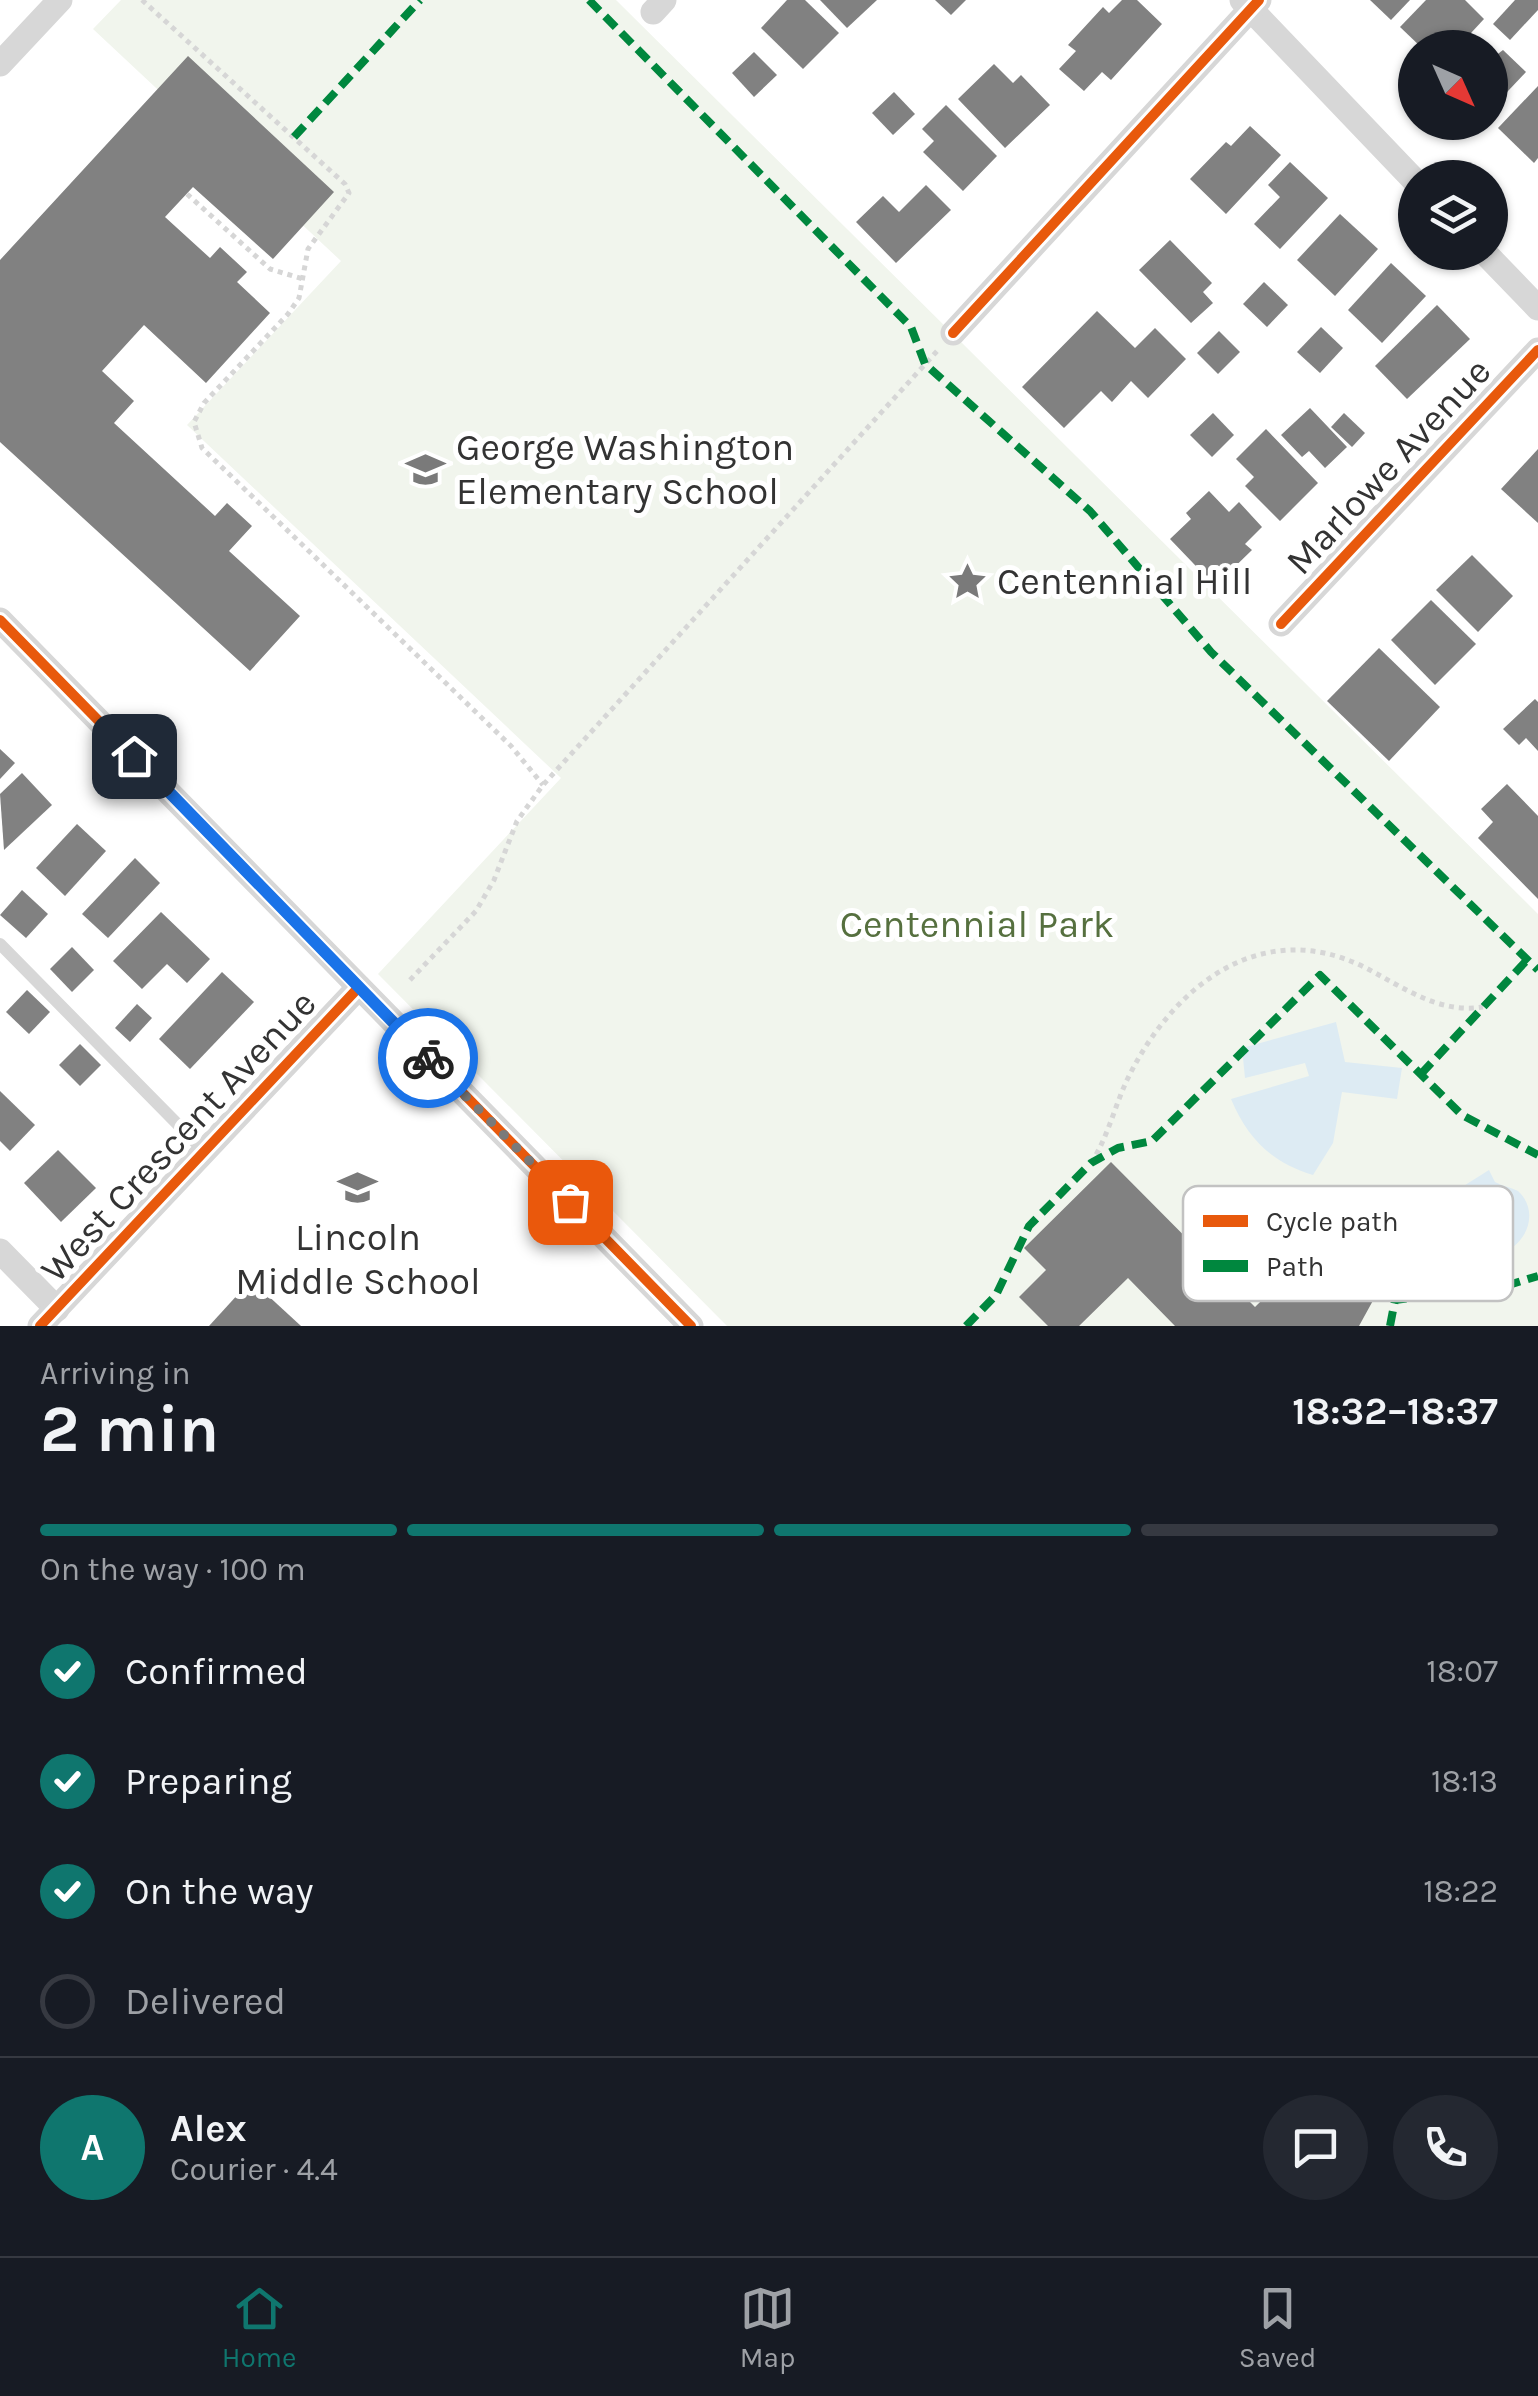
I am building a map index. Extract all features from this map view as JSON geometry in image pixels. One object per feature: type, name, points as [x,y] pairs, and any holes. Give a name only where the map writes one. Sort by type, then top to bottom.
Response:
[{"type":"street","points":[[953,333],[1250,4],[1398,163]]},
{"type":"street","points":[[0,64],[43,6]]},
{"type":"street","points":[[1501,270],[1538,308]]},
{"type":"street","name":"Marlowe Avenue","points":[[1282,624],[1538,350]]},
{"type":"street","points":[[0,620],[691,1326]]},
{"type":"street","name":"West Crescent Avenue","points":[[48,1317],[359,987]]},
{"type":"street","points":[[0,1251],[48,1317]]},
{"type":"lane","points":[[0,944],[204,1152]]},
{"type":"path","points":[[142,0],[346,184],[349,193],[345,204],[308,249],[303,279],[288,314],[204,403],[194,422],[202,448],[512,746],[543,785]]},
{"type":"path","points":[[187,194],[270,268],[303,279]]},
{"type":"path","points":[[410,980],[476,910],[494,880],[517,821],[543,785],[953,333]]},
{"type":"path","points":[[1091,1163],[1104,1143],[1126,1082],[1149,1042],[1184,995],[1240,962],[1299,947],[1340,956],[1456,1011],[1483,1007]]},
{"type":"green space","name":"Centennial Park","points":[[121,0],[616,0],[1538,914],[1538,1326],[727,1326],[378,974],[561,778],[187,425],[341,261],[93,29]]},
{"type":"shaded area","points":[[1336,1022],[1345,1062],[1402,1068],[1397,1099],[1342,1092],[1333,1143],[1313,1175],[1285,1163],[1263,1147],[1245,1126],[1231,1099],[1309,1076],[1305,1063],[1245,1078],[1242,1048]]},
{"type":"shaded area","points":[[1489,1170],[1495,1182],[1505,1186],[1464,1186]]},
{"type":"shaded area","points":[[1513,1189],[1524,1198],[1529,1215],[1525,1232],[1514,1247]]},
{"type":"building","points":[[787,0],[805,0],[839,33],[803,69],[761,28]]},
{"type":"building","points":[[820,0],[877,0],[847,28]]},
{"type":"building","points":[[935,0],[966,0],[951,15]]},
{"type":"building","points":[[1122,0],[1137,0],[1162,24],[1111,80],[1102,72],[1084,91],[1059,69],[1076,51],[1068,45],[1103,7],[1109,13]]},
{"type":"building","points":[[1370,0],[1410,0],[1391,20]]},
{"type":"building","points":[[1426,0],[1465,0],[1484,19],[1474,30],[1400,27]]},
{"type":"building","points":[[1515,0],[1538,0],[1538,10],[1510,40],[1508,30],[1499,30],[1493,24]]},
{"type":"building","points":[[754,52],[777,75],[754,97],[732,73]]},
{"type":"building","points":[[1508,55],[1526,72],[1508,91]]},
{"type":"building","points":[[188,56],[334,192],[273,259],[193,187],[165,217],[210,258],[220,247],[247,272],[237,282],[270,313],[206,383],[144,325],[102,371],[134,401],[114,423],[215,516],[227,503],[252,526],[229,551],[300,616],[250,671],[0,442],[0,260]]},
{"type":"building","points":[[994,64],[1013,83],[1021,75],[1050,105],[1005,148],[958,99]]},
{"type":"building","points":[[1538,86],[1538,158],[1534,163],[1508,138],[1508,118]]},
{"type":"building","points":[[894,92],[915,114],[893,135],[872,113]]},
{"type":"building","points":[[946,105],[997,156],[963,191],[923,152],[934,141],[922,129]]},
{"type":"building","points":[[1250,126],[1281,155],[1226,214],[1190,179],[1226,142],[1231,146]]},
{"type":"building","points":[[1290,162],[1328,198],[1280,249],[1254,224],[1280,197],[1268,185]]},
{"type":"building","points":[[926,185],[951,210],[896,263],[856,222],[883,196],[899,212]]},
{"type":"building","points":[[1340,214],[1378,249],[1335,296],[1297,260]]},
{"type":"building","points":[[1170,240],[1212,283],[1203,292],[1213,303],[1191,323],[1139,270]]},
{"type":"building","points":[[1391,263],[1426,296],[1382,343],[1348,310]]},
{"type":"building","points":[[1264,282],[1288,305],[1267,327],[1243,304]]},
{"type":"building","points":[[1437,305],[1470,339],[1407,399],[1375,366]]},
{"type":"building","points":[[1097,311],[1135,348],[1155,328],[1186,359],[1148,398],[1131,381],[1112,402],[1101,391],[1064,428],[1022,387]]},
{"type":"building","points":[[1321,327],[1343,348],[1320,373],[1297,352]]},
{"type":"building","points":[[1219,331],[1240,352],[1218,374],[1197,353]]},
{"type":"building","points":[[1310,408],[1347,447],[1325,468],[1309,451],[1302,457],[1281,435]]},
{"type":"building","points":[[1213,413],[1234,435],[1212,457],[1190,435]]},
{"type":"building","points":[[1344,413],[1365,433],[1352,447],[1331,427]]},
{"type":"building","points":[[1266,429],[1318,483],[1280,521],[1245,486],[1254,477],[1236,459]]},
{"type":"building","points":[[1538,449],[1538,523],[1501,489]]},
{"type":"building","points":[[1209,491],[1229,512],[1239,502],[1262,527],[1245,544],[1252,550],[1215,586],[1170,539],[1191,519],[1186,513]]},
{"type":"building","points":[[1472,555],[1513,596],[1478,632],[1436,590]]},
{"type":"building","points":[[1431,600],[1476,644],[1435,685],[1391,640]]},
{"type":"building","points":[[1379,648],[1440,707],[1389,761],[1327,701]]},
{"type":"building","points":[[1535,699],[1538,751],[1526,738],[1519,745],[1503,729]]},
{"type":"building","points":[[0,749],[15,763],[0,779]]},
{"type":"building","points":[[22,773],[52,805],[4,850],[0,794]]},
{"type":"building","points":[[1507,784],[1538,816],[1538,899],[1478,838],[1493,822],[1481,809]]},
{"type":"building","points":[[77,824],[106,851],[65,896],[36,868]]},
{"type":"building","points":[[135,858],[160,883],[108,938],[82,914]]},
{"type":"building","points":[[22,890],[48,914],[26,938],[0,915]]},
{"type":"building","points":[[161,912],[210,959],[187,983],[167,964],[142,989],[113,961]]},
{"type":"building","points":[[72,947],[94,970],[72,992],[50,969]]},
{"type":"building","points":[[222,972],[254,1002],[190,1069],[159,1039]]},
{"type":"building","points":[[27,990],[50,1012],[29,1034],[6,1012]]},
{"type":"building","points":[[137,1004],[152,1018],[130,1042],[115,1028]]},
{"type":"building","points":[[80,1044],[101,1065],[80,1086],[59,1065]]},
{"type":"building","points":[[0,1091],[35,1125],[10,1151],[0,1141]]},
{"type":"building","points":[[58,1150],[96,1188],[61,1222],[24,1183]]},
{"type":"building","points":[[1111,1162],[1183,1234],[1183,1301],[1249,1301],[1255,1307],[1261,1301],[1373,1301],[1359,1326],[1175,1326],[1128,1278],[1079,1326],[1048,1326],[1019,1297],[1046,1270],[1024,1248]]},
{"type":"building","points":[[251,1280],[301,1326],[209,1326]]},
{"type":"marked path","points":[[294,137],[420,0]]},
{"type":"marked path","points":[[589,0],[911,327],[925,364],[1090,511],[1211,652],[1538,970]]},
{"type":"marked path","points":[[1421,1074],[1527,960]]},
{"type":"marked path","points":[[966,1326],[996,1295],[1029,1226],[1091,1163],[1118,1148],[1152,1141],[1320,975],[1462,1115],[1538,1155]]},
{"type":"marked path","points":[[1513,1284],[1538,1276]]},
{"type":"marked path","points":[[1390,1326],[1395,1301]]},
{"type":"cycle path","points":[[953,333],[1259,0]]},
{"type":"cycle path","points":[[1281,624],[1538,350]]},
{"type":"cycle path","points":[[0,620],[691,1326]]},
{"type":"cycle path","points":[[40,1326],[359,987]]},
{"type":"way so far","points":[[428,1058],[570,1202]]},
{"type":"place","name":"George Washington Elementary School","points":[[426,469]]},
{"type":"place","name":"Centennial Hill","points":[[967,581]]},
{"type":"place","name":"Lincoln Middle School","points":[[358,1188]]},
{"type":"route","points":[[134,756],[428,1058]]}]
